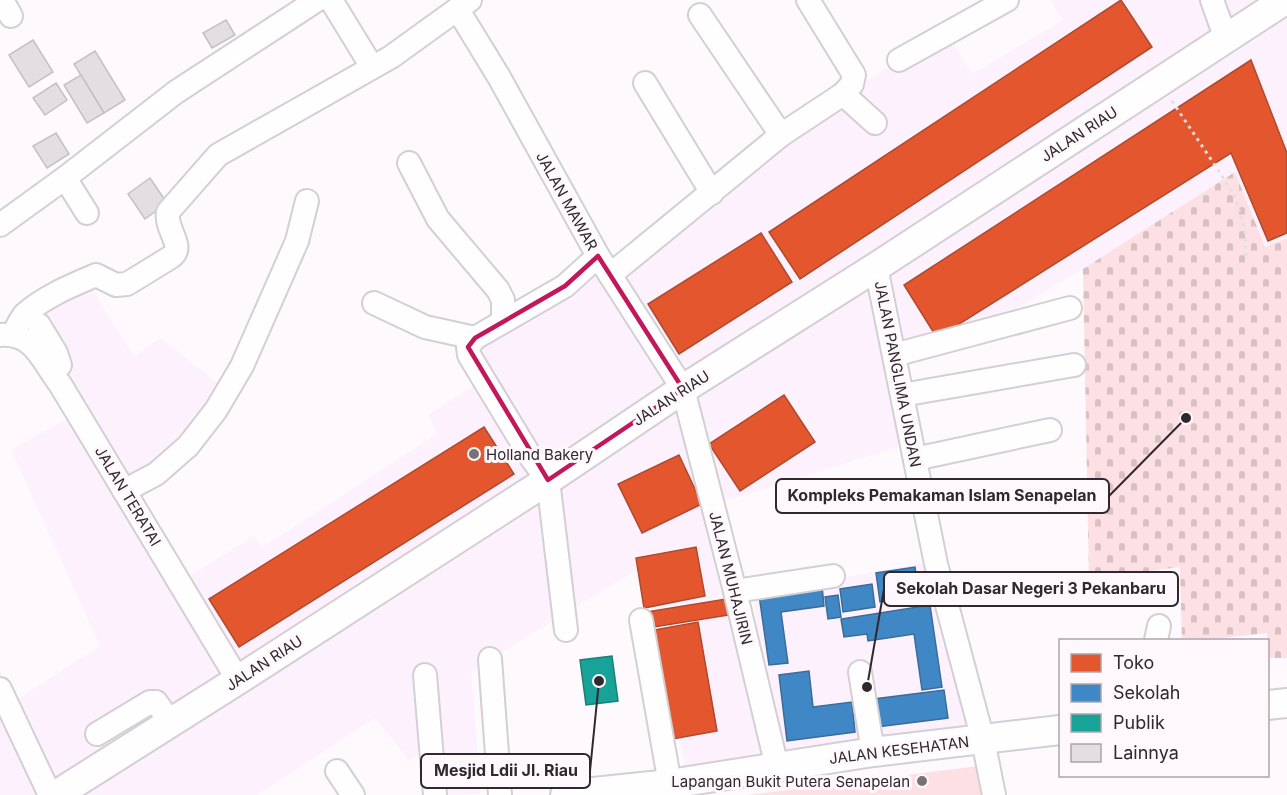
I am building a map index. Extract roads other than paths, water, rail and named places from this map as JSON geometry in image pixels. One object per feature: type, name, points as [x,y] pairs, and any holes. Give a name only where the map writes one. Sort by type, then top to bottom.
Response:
[{"type":"main road","name":"JALAN RIAU","points":[[56,795],[548,480],[683,389],[876,267],[1285,0]]},
{"type":"main road","points":[[1269,705],[1287,703]]},
{"type":"main road","name":"JALAN KESEHATAN","points":[[565,795],[659,788],[873,752],[1059,730]]},
{"type":"street","points":[[0,225],[176,92],[317,0]]},
{"type":"street","points":[[331,0],[372,67]]},
{"type":"street","points":[[566,630],[548,480],[532,459],[469,355],[468,347],[475,338],[503,321],[604,266],[712,193],[781,135],[843,94],[852,84],[854,75],[808,0]]},
{"type":"street","points":[[899,60],[1007,0]]},
{"type":"street","points":[[1212,0],[1226,39]]},
{"type":"street","points":[[6,334],[24,315],[62,291],[96,275],[116,285],[127,284],[176,253],[178,247],[166,221],[168,212],[218,155],[391,57],[464,5]]},
{"type":"street","name":"JALAN MAWAR","points":[[464,5],[499,77],[604,266],[683,389]]},
{"type":"street","points":[[700,15],[781,135]]},
{"type":"street","points":[[645,83],[712,193]]},
{"type":"street","points":[[843,94],[875,123]]},
{"type":"street","points":[[410,164],[438,219],[498,290],[503,300],[503,321]]},
{"type":"street","points":[[65,178],[87,213]]},
{"type":"street","points":[[124,491],[156,474],[188,446],[216,410],[242,366],[297,241],[307,201]]},
{"type":"street","name":"JALAN PANGLIMA UNDAN","points":[[876,267],[936,564],[983,740],[994,795]]},
{"type":"street","points":[[374,303],[425,327],[475,338]]},
{"type":"street","points":[[894,355],[1070,308]]},
{"type":"street","points":[[39,325],[60,361],[60,369],[55,377]]},
{"type":"street","name":"JALAN TERATAI","points":[[6,334],[30,342],[55,377],[238,680]]},
{"type":"street","points":[[902,394],[1074,364]]},
{"type":"street","name":"JALAN MUHAJIRIN","points":[[683,389],[777,767]]},
{"type":"street","points":[[915,459],[1050,429]]},
{"type":"street","points":[[735,591],[833,576]]},
{"type":"street","points":[[641,620],[659,788]]},
{"type":"street","points":[[490,659],[500,795]]},
{"type":"street","points":[[860,672],[873,752]]},
{"type":"street","points":[[425,675],[435,795]]},
{"type":"street","points":[[0,689],[50,795]]},
{"type":"street","points":[[97,734],[150,702],[156,702],[160,706],[171,723]]},
{"type":"street","points":[[337,771],[353,795]]},
{"type":"place","name":"Kompleks Pemakaman Islam Senapelan","points":[[1186,418]]},
{"type":"place","name":"Holland Bakery","points":[[474,454]]},
{"type":"place","name":"Mesjid Ldii Jl. Riau","points":[[599,681]]},
{"type":"place","name":"Sekolah Dasar Negeri 3 Pekanbaru","points":[[867,687]]},
{"type":"place","name":"Lapangan Bukit Putera Senapelan","points":[[922,781]]}]
